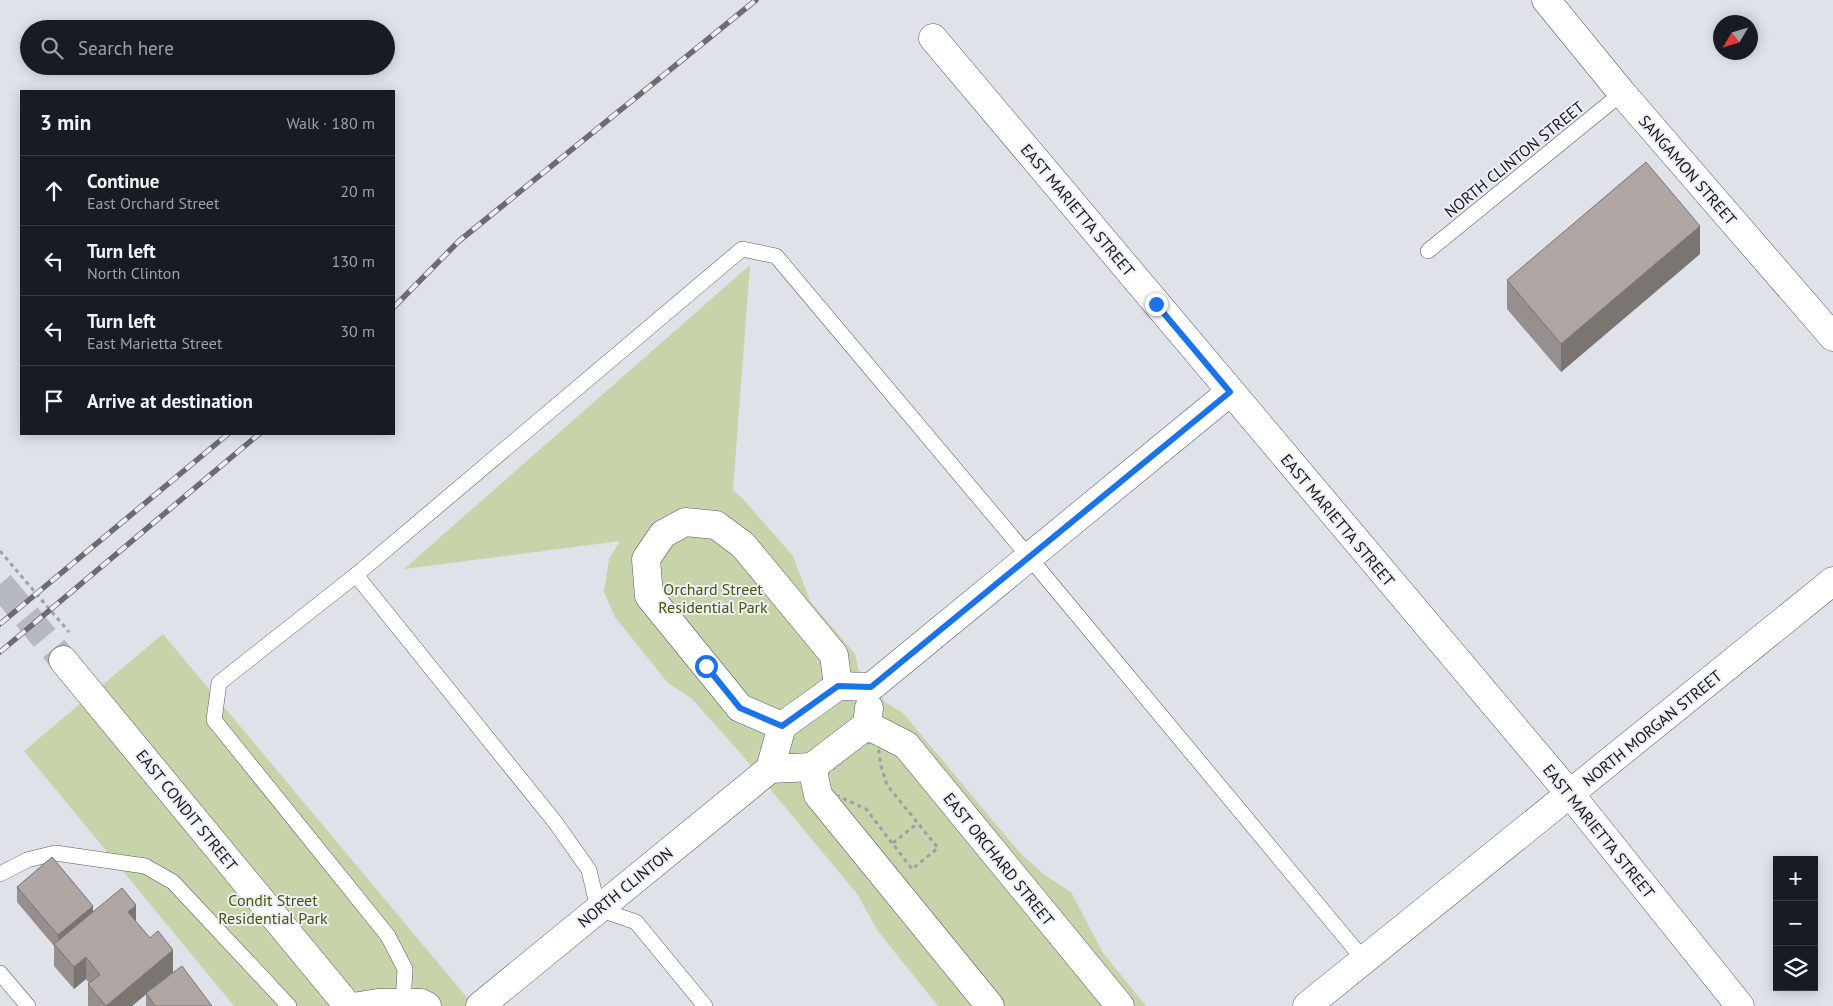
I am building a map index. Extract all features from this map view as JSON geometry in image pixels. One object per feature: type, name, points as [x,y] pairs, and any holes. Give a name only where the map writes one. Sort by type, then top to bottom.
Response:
[{"type":"street","name":"SANGAMON STREET","points":[[1546,0],[1622,93],[1833,337]]},
{"type":"street","name":"EAST MARIETTA STREET","points":[[933,38],[1570,794],[1740,1006]]},
{"type":"street","points":[[871,687],[867,725],[812,767],[770,769],[782,726],[838,686],[871,687],[1230,392]]},
{"type":"street","points":[[782,726],[740,708],[649,596],[646,560],[663,534],[685,522],[716,525],[742,545],[834,655],[838,686]]},
{"type":"street","name":"NORTH MORGAN STREET","points":[[1308,1006],[1833,581]]},
{"type":"street","name":"EAST CONDIT STREET","points":[[63,660],[348,1006]]},
{"type":"street","name":"EAST ORCHARD STREET","points":[[867,725],[906,745],[1120,1006]]},
{"type":"street","points":[[812,767],[818,795],[990,1006]]},
{"type":"street","name":"NORTH CLINTON","points":[[480,1006],[770,769]]},
{"type":"street","points":[[359,1006],[378,1003],[415,1004]]},
{"type":"lane","name":"NORTH CLINTON STREET","points":[[1428,251],[1622,93]]},
{"type":"lane","points":[[415,1004],[405,969],[388,936],[214,720],[219,683],[356,575],[742,249],[776,256],[1364,960]]},
{"type":"lane","points":[[356,575],[555,822],[589,870],[598,910],[636,922],[705,1006]]},
{"type":"lane","points":[[0,874],[26,860],[55,853],[145,866],[174,882],[289,1006]]},
{"type":"lane","points":[[0,973],[28,1006]]},
{"type":"path","points":[[868,742],[878,745],[881,766],[887,785],[938,848],[912,869],[892,843],[866,809],[824,790],[825,775],[868,742]]},
{"type":"path","points":[[892,843],[918,823]]},
{"type":"green space","name":"Orchard Street Residential Park","points":[[750,265],[733,490],[793,556],[810,601],[855,654],[858,669],[886,703],[902,712],[1020,853],[1046,876],[1071,892],[1103,953],[1146,1006],[938,1006],[877,930],[858,895],[737,749],[691,698],[668,683],[615,617],[604,592],[609,559],[620,541],[404,569]]},
{"type":"green space","name":"Condit Street Residential Park","points":[[163,634],[474,1006],[234,1006],[24,751]]},
{"type":"building","points":[[1646,162],[1700,226],[1561,344],[1507,280]]},
{"type":"building","points":[[52,857],[93,906],[58,935],[17,887]]},
{"type":"building","points":[[122,888],[136,905],[128,912],[150,938],[158,931],[173,950],[106,1006],[88,984],[100,975],[86,957],[74,967],[54,944]]},
{"type":"building","points":[[182,966],[212,1006],[155,1006],[146,993]]},
{"type":"tunnel","points":[[0,584],[63,660]]},
{"type":"railway","points":[[395,306],[459,241],[756,0]]},
{"type":"railway","points":[[0,624],[227,435]]},
{"type":"railway","points":[[0,652],[258,435]]},
{"type":"route","points":[[706,666],[740,708],[782,726],[838,686],[871,687],[1230,392],[1156,304]]}]
